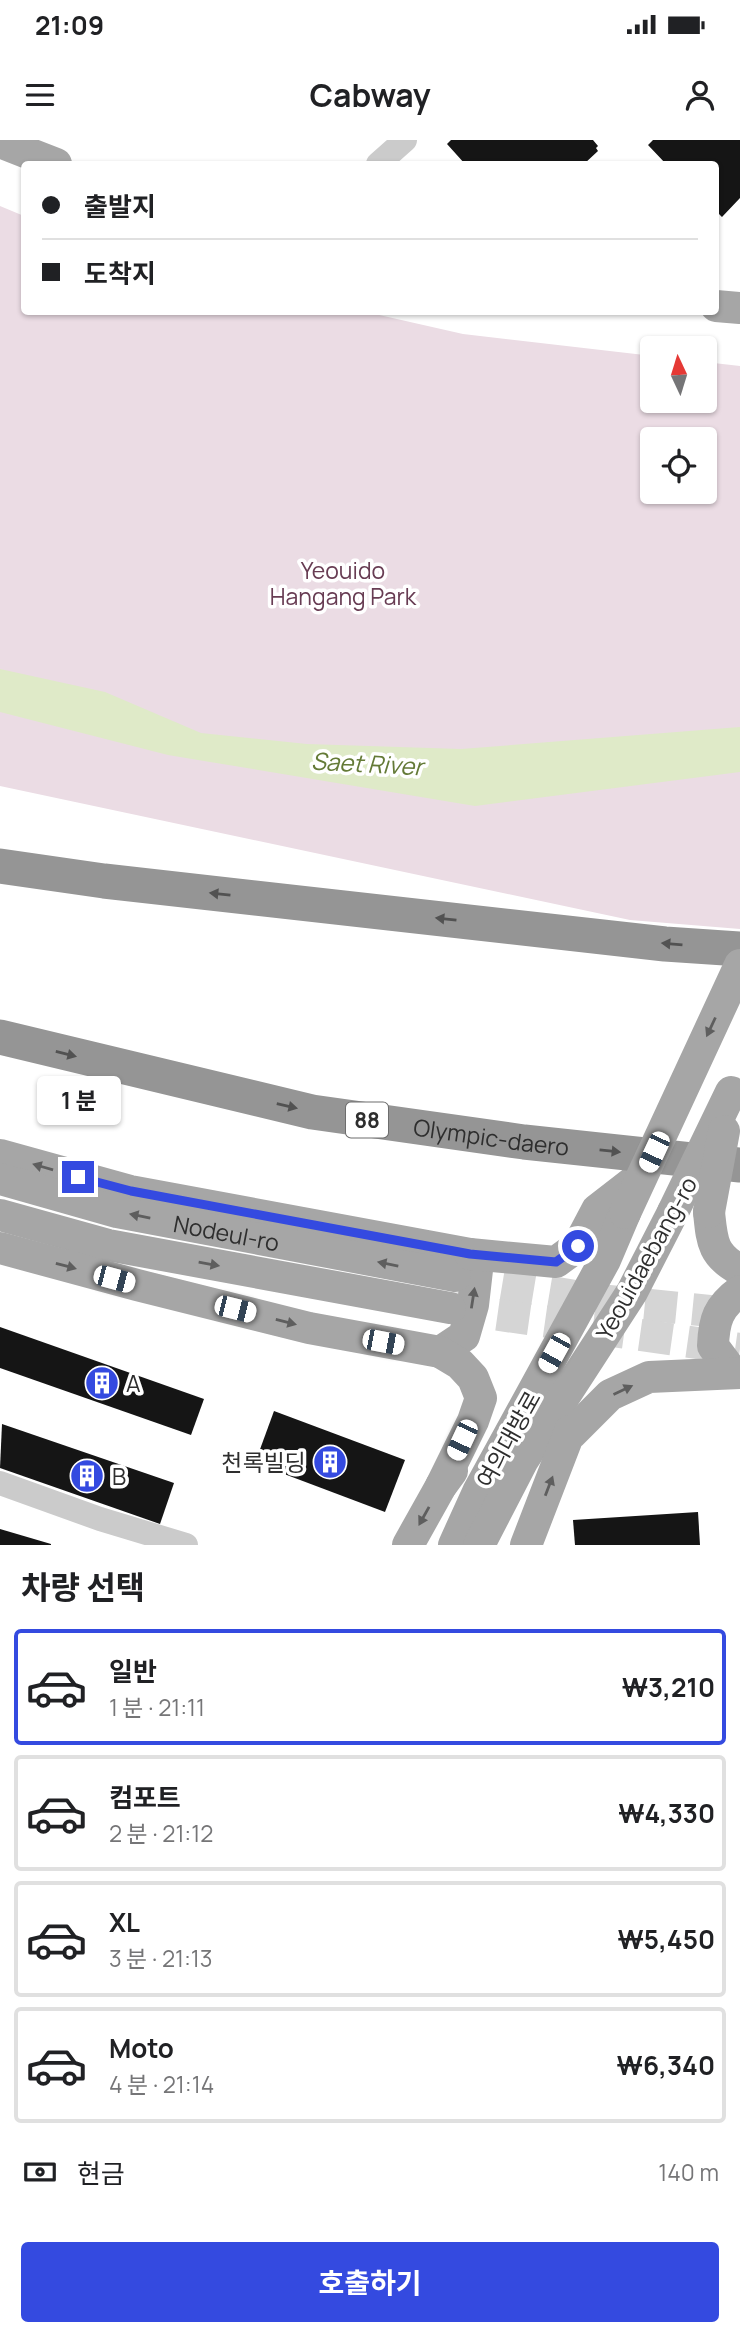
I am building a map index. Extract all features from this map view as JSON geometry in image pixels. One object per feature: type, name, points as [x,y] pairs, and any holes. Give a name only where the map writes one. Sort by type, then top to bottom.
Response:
[{"type":"highway","points":[[0,866],[159,887],[665,944],[740,949]]},
{"type":"highway","name":"Olympic-daero","points":[[0,1037],[312,1112],[524,1142],[740,1165]]},
{"type":"main road","points":[[0,142],[48,161]]},
{"type":"main road","points":[[719,306],[740,308]]},
{"type":"main road","name":"Yeouidaebang-ro","points":[[605,1261],[611,1211],[643,1175],[740,965]]},
{"type":"main road","points":[[736,1083],[709,1212],[712,1245],[727,1263],[740,1270]]},
{"type":"main road","name":"Yeouidaebang-ro","points":[[479,1545],[523,1460],[632,1292],[736,1083]]},
{"type":"main road","points":[[0,1155],[131,1191],[477,1270],[473,1305],[464,1336],[440,1352]]},
{"type":"main road","name":"Nodeul-ro","points":[[0,1179],[117,1212],[462,1265]]},
{"type":"main road","points":[[462,1265],[556,1262],[578,1246],[611,1211]]},
{"type":"main road","name":"Nodeul-ro","points":[[0,1215],[108,1245],[450,1308]]},
{"type":"main road","points":[[0,1248],[309,1328],[440,1352],[460,1364],[473,1378],[481,1398],[473,1421],[441,1486],[408,1545]]},
{"type":"main road","points":[[441,1486],[605,1261]]},
{"type":"main road","name":"여의대방로","points":[[454,1545],[478,1492],[605,1261]]},
{"type":"main road","points":[[736,1373],[713,1346],[714,1326],[723,1304],[740,1291]]},
{"type":"main road","points":[[571,1434],[615,1318]]},
{"type":"main road","points":[[571,1434],[610,1395],[649,1377],[736,1373]]},
{"type":"main road","points":[[526,1545],[569,1431],[571,1434]]},
{"type":"street","points":[[381,161],[405,140]]},
{"type":"street","points":[[0,1483],[100,1519],[186,1545]]},
{"type":"green space","name":"Yeouido Hangang Park","points":[[0,206],[21,215],[21,315],[379,315],[463,334],[640,354],[640,413],[718,413],[718,363],[740,366],[740,929],[630,920],[0,786]]},
{"type":"water","name":"Saet River","points":[[0,669],[105,692],[201,733],[307,744],[461,749],[740,727],[740,772],[475,806],[168,755],[0,712]]},
{"type":"building","points":[[451,140],[593,140],[598,151],[587,161],[462,161],[447,144]]},
{"type":"building","points":[[653,140],[740,140],[740,198],[722,217],[719,214],[719,161],[663,161],[648,145]]},
{"type":"building","name":"A","points":[[0,1327],[204,1399],[191,1435],[0,1368]]},
{"type":"building","name":"천록빌딩","points":[[274,1411],[405,1460],[385,1512],[255,1463]]},
{"type":"building","name":"B","points":[[2,1424],[174,1483],[160,1524],[0,1468]]},
{"type":"building","points":[[698,1512],[700,1545],[575,1545],[573,1520]]},
{"type":"building","points":[[0,1529],[51,1544],[51,1545],[0,1545]]},
{"type":"tunnel","points":[[455,1276],[599,1300],[740,1314]]},
{"type":"tunnel","points":[[450,1308],[740,1349]]},
{"type":"place","name":"A","points":[[102,1383]]},
{"type":"place","name":"천록빌딩","points":[[330,1462]]},
{"type":"place","name":"B","points":[[87,1476]]},
{"type":"route","points":[[78,1177],[131,1191],[470,1254],[556,1262],[578,1246]]}]
